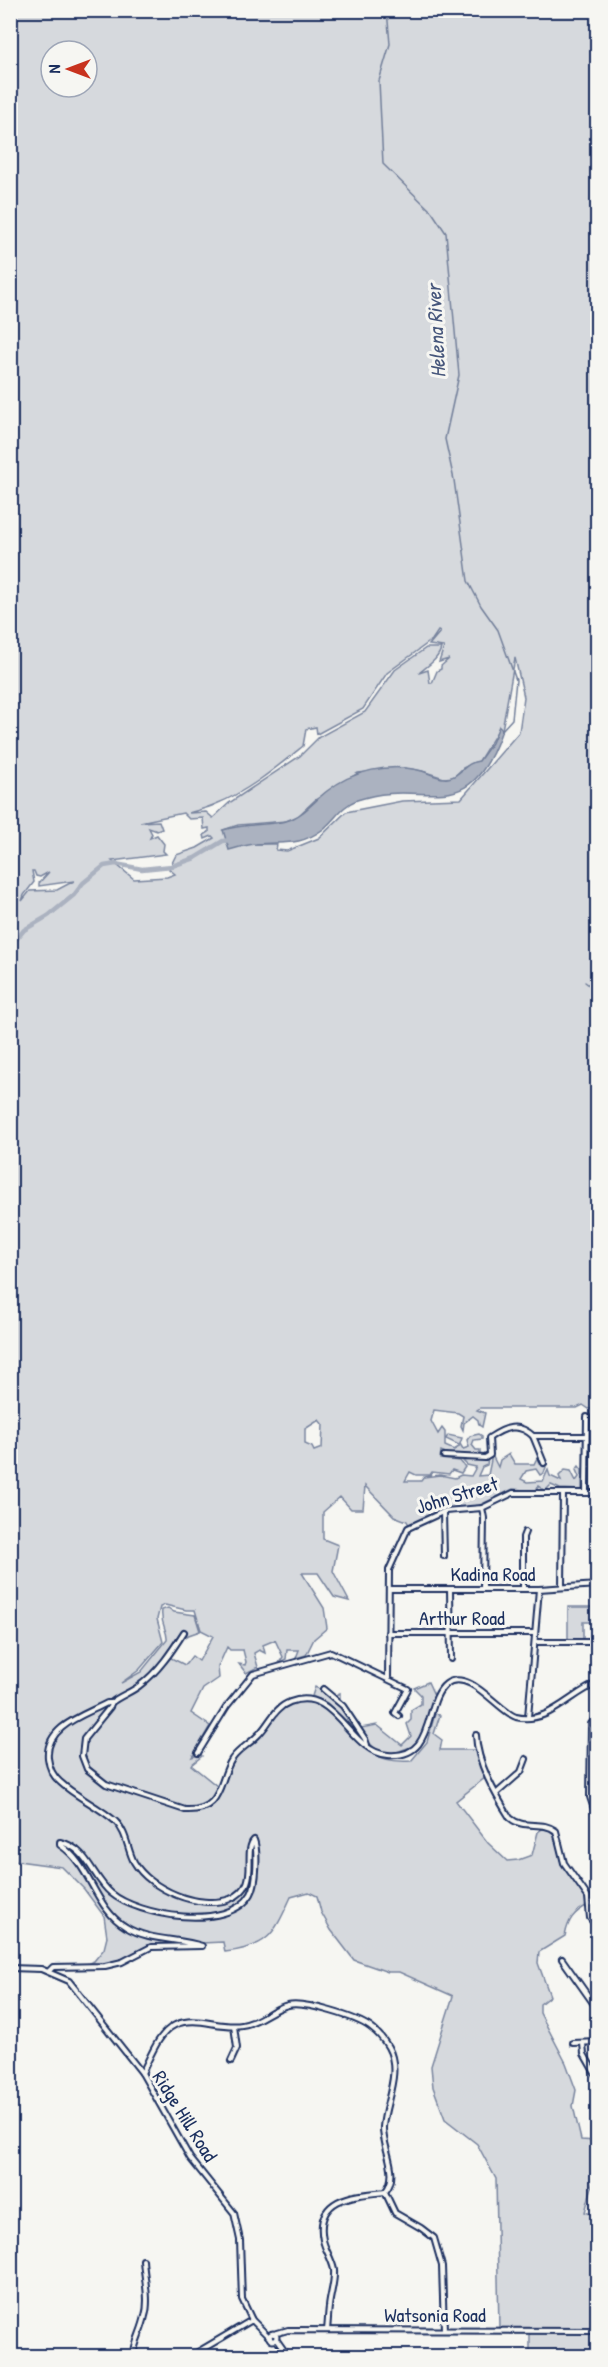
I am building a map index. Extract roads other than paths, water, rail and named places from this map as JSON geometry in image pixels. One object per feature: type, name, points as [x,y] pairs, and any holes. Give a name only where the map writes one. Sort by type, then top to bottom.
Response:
[{"type":"street","points":[[586,1493],[587,1417]]},
{"type":"street","points":[[444,1456],[485,1458],[490,1455],[489,1438],[506,1428],[516,1426],[527,1430],[533,1436],[544,1463]]},
{"type":"street","points":[[533,1436],[586,1436]]},
{"type":"street","name":"John Street","points":[[388,1678],[389,1568],[409,1526],[443,1512],[482,1508],[513,1493],[597,1493]]},
{"type":"street","points":[[562,1587],[563,1494]]},
{"type":"street","points":[[482,1508],[484,1518],[483,1589]]},
{"type":"street","points":[[443,1512],[444,1556]]},
{"type":"street","points":[[523,1589],[525,1532]]},
{"type":"street","name":"Kadina Road","points":[[389,1589],[539,1589],[597,1585]]},
{"type":"street","points":[[450,1589],[451,1659]]},
{"type":"street","points":[[528,1718],[539,1589]]},
{"type":"street","points":[[50,1971],[53,1967],[89,1968],[117,1964],[144,1949],[158,1946],[202,1946],[136,1932],[125,1927],[109,1912],[77,1858],[60,1845],[60,1842],[66,1843],[82,1854],[102,1884],[118,1898],[130,1904],[165,1913],[196,1917],[226,1914],[244,1903],[254,1887],[254,1840],[250,1845],[251,1864],[248,1882],[238,1894],[230,1899],[214,1902],[197,1900],[162,1887],[147,1878],[137,1866],[123,1832],[116,1822],[55,1777],[49,1763],[50,1744],[56,1733],[79,1717],[107,1702],[111,1703],[139,1686],[170,1653],[184,1632]]},
{"type":"street","name":"Arthur Road","points":[[388,1633],[535,1633]]},
{"type":"street","points":[[535,1641],[597,1641]]},
{"type":"street","points":[[198,1753],[227,1706],[253,1674],[330,1652],[408,1689],[395,1713],[399,1716]]},
{"type":"street","points":[[111,1703],[85,1737],[82,1746],[85,1767],[97,1779],[110,1786],[185,1810],[202,1807],[215,1798],[221,1790],[234,1756],[258,1735],[277,1711],[294,1701],[308,1700],[325,1706],[366,1746],[378,1753],[392,1755],[407,1752],[424,1737],[441,1691],[453,1681],[462,1681],[472,1685],[511,1714],[528,1718],[551,1711],[597,1683]]},
{"type":"street","points":[[323,1689],[344,1706],[365,1739],[366,1746]]},
{"type":"street","points":[[597,1716],[591,1724],[590,1797],[597,1821]]},
{"type":"street","points":[[476,1735],[477,1750],[510,1818],[516,1823],[544,1824],[556,1830],[564,1863],[588,1897],[590,1918],[597,1928]]},
{"type":"street","points":[[497,1792],[521,1772],[526,1759]]},
{"type":"street","points":[[562,1959],[597,2010]]},
{"type":"street","name":"Ridge Hill Road","points":[[10,1968],[28,1967],[50,1971],[65,1979],[76,1988],[142,2073],[190,2158],[234,2213],[240,2240],[242,2299],[252,2320],[274,2337],[288,2356]]},
{"type":"street","points":[[142,2073],[164,2034],[174,2026],[188,2021],[234,2026],[255,2022],[286,2005],[297,2004],[370,2026],[388,2048],[393,2061],[394,2073],[383,2125],[383,2139],[392,2168],[385,2192]]},
{"type":"street","points":[[231,2061],[237,2049],[234,2026]]},
{"type":"street","points":[[573,2043],[597,2042]]},
{"type":"street","points":[[583,2043],[584,2054],[596,2075]]},
{"type":"street","points":[[597,2134],[597,2140]]},
{"type":"street","points":[[327,2330],[334,2275],[323,2242],[321,2229],[324,2217],[337,2201],[347,2196],[385,2192]]},
{"type":"street","points":[[385,2192],[395,2213],[434,2238],[442,2266],[444,2330]]},
{"type":"street","points":[[133,2356],[135,2340],[146,2316],[147,2307],[143,2260]]},
{"type":"street","points":[[191,2356],[252,2320]]},
{"type":"street","points":[[10,2327],[14,2336],[12,2356]]},
{"type":"street","name":"Watsonia Road","points":[[274,2337],[282,2331],[327,2330],[597,2331]]},
{"type":"street","points":[[10,2331],[12,2339],[10,2352]]},
{"type":"waterway","name":"Helena River","points":[[387,10],[390,44],[379,81],[383,164],[432,212],[446,233],[459,375],[445,439],[454,480],[468,581],[481,606],[498,630],[516,680],[512,719],[502,730]]},
{"type":"waterway","name":"Helena River","points":[[10,947],[24,930],[48,916],[104,866],[116,864],[142,869],[172,866],[195,858],[223,841],[230,840]]},
{"type":"waterway","points":[[585,982],[598,992]]}]
